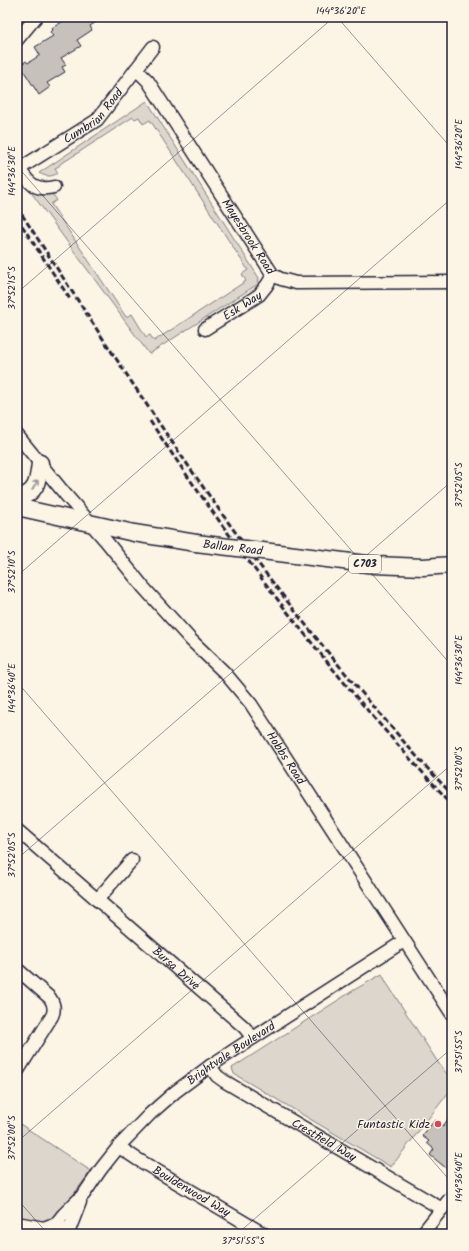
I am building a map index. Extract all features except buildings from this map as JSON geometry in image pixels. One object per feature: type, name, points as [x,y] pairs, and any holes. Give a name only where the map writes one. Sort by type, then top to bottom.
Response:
[{"type":"main road","points":[[17,498],[24,497],[35,488],[39,478],[40,463]]},
{"type":"main road","name":"Ballan Road","points":[[17,507],[134,533],[196,543],[375,565],[452,565]]},
{"type":"street","points":[[17,40],[36,17]]},
{"type":"street","name":"Cumbrian Road","points":[[18,168],[97,120],[153,47]]},
{"type":"street","name":"Mayesbrook Road","points":[[136,70],[148,81],[273,275],[281,280],[296,283],[452,282]]},
{"type":"street","points":[[18,168],[34,186],[46,189],[54,187]]},
{"type":"street","name":"Esk Way","points":[[205,329],[259,295],[273,275]]},
{"type":"street","name":"Hobbs Road","points":[[17,435],[167,614],[225,673],[251,704],[452,1014]]},
{"type":"street","name":"Bursa Drive","points":[[17,830],[244,1028],[253,1038]]},
{"type":"street","points":[[97,900],[132,860]]},
{"type":"street","name":"Brightvale Boulevard","points":[[46,1229],[63,1215],[84,1194],[101,1169],[119,1147],[150,1114],[175,1092],[210,1066],[404,941]]},
{"type":"street","points":[[17,969],[50,998],[54,1009],[52,1016],[17,1072]]},
{"type":"street","name":"Crestfield Way","points":[[210,1066],[217,1076],[224,1081],[442,1209]]},
{"type":"street","name":"Boulderwood Way","points":[[119,1147],[264,1234]]},
{"type":"street","name":"Brightvale Boulevard","points":[[68,1233],[84,1194]]},
{"type":"street","points":[[422,1234],[452,1196]]},
{"type":"street","points":[[17,1225],[46,1229],[62,1227],[68,1233]]},
{"type":"street","points":[[17,1225],[26,1234]]},
{"type":"shaded area","points":[[147,101],[259,278],[258,284],[149,354],[25,184],[53,195],[57,200],[51,204],[126,317],[132,314],[146,337],[150,335],[154,341],[246,281],[242,274],[248,270],[150,120],[143,124],[139,117],[135,119],[133,117],[61,163],[55,168],[58,173],[49,176],[39,173]]},
{"type":"shaded area","points":[[382,974],[439,1064],[452,1080],[452,1088],[391,1167],[234,1074],[232,1068],[354,990]]},
{"type":"shaded area","points":[[17,1122],[91,1171],[74,1194],[75,1198],[56,1216],[42,1223],[17,1219]]},
{"type":"railway","points":[[17,207],[163,428],[253,556],[337,663],[416,755],[452,794]]},
{"type":"railway","points":[[17,218],[70,299]]},
{"type":"railway","points":[[150,421],[219,521],[293,619],[370,713],[452,804]]},
{"type":"place","name":"Funtastic Kidz","points":[[438,1124]]}]
